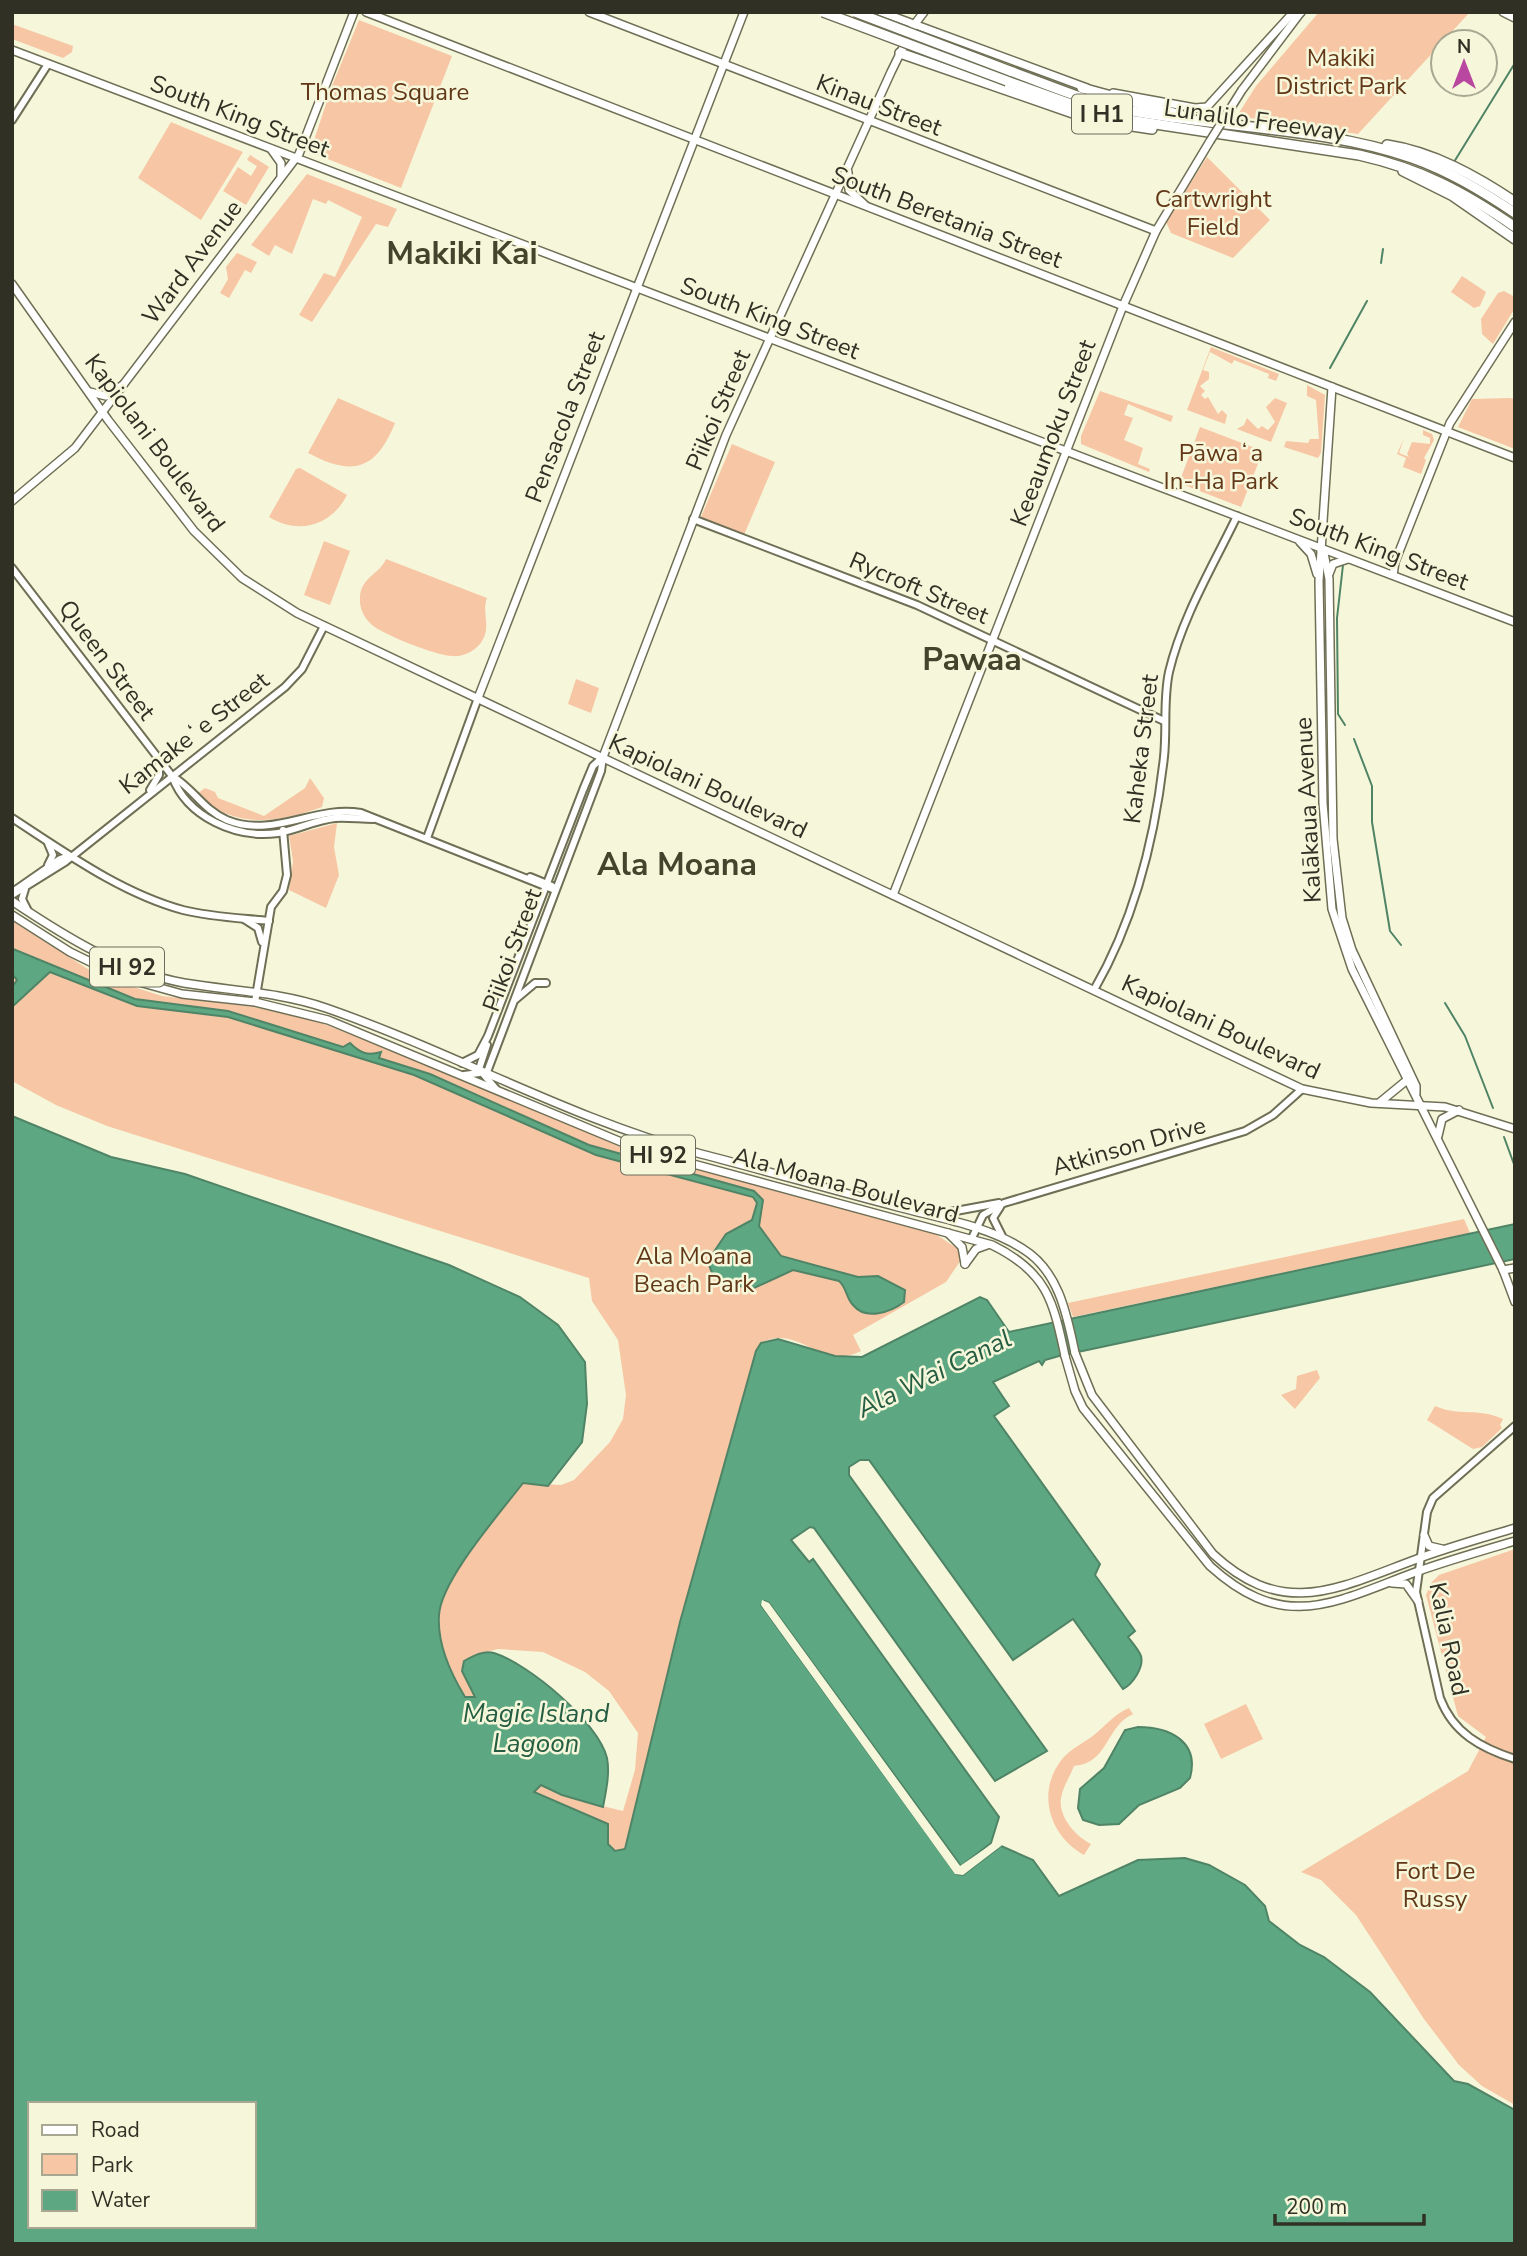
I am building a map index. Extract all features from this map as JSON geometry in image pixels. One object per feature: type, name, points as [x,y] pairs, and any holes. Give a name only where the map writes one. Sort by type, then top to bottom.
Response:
[{"type":"highway","name":"Lunalilo Freeway","points":[[823,12],[1105,115],[1359,155],[1438,179],[1515,227]]},
{"type":"highway","name":"Lunalilo Freeway","points":[[855,12],[1100,103],[1389,151],[1433,166],[1482,192],[1515,214]]},
{"type":"highway","points":[[900,53],[1093,120],[1134,128],[1201,132]]},
{"type":"highway","points":[[1082,88],[1173,111],[1188,119]]},
{"type":"highway","points":[[1350,143],[1388,145],[1423,153],[1493,187],[1515,202]]},
{"type":"highway","points":[[1359,155],[1426,181],[1515,239]]},
{"type":"main road","name":"Ward Avenue","points":[[12,501],[67,458],[301,150],[354,12]]},
{"type":"main road","name":"South Beretania Street","points":[[366,12],[1515,458]]},
{"type":"main road","name":"Kinau Street","points":[[589,12],[1156,231]]},
{"type":"main road","name":"Pensacola Street","points":[[478,698],[636,287],[697,141],[744,12]]},
{"type":"main road","name":"Piikoi Street","points":[[603,757],[726,435],[900,53],[924,12]]},
{"type":"main road","points":[[883,13],[1082,88],[1204,108],[1231,83],[1289,17],[1301,12]]},
{"type":"main road","name":"Keeaumoku Street","points":[[893,895],[1123,306],[1156,231],[1242,90],[1301,12]]},
{"type":"main road","points":[[1503,12],[1515,18]]},
{"type":"main road","points":[[883,13],[898,31],[900,53]]},
{"type":"main road","points":[[1267,40],[1274,47]]},
{"type":"main road","name":"South King Street","points":[[12,50],[1515,621]]},
{"type":"main road","points":[[271,149],[281,163],[281,175]]},
{"type":"main road","points":[[849,167],[849,190],[865,206]]},
{"type":"main road","name":"Kapiolani Boulevard","points":[[12,284],[175,508],[219,557],[258,590],[324,626],[1302,1089],[1332,1097],[1459,1110],[1515,1129]]},
{"type":"main road","points":[[1393,575],[1399,551],[1446,431],[1515,322]]},
{"type":"main road","points":[[89,391],[106,396],[123,385]]},
{"type":"main road","name":"Kalākaua Avenue","points":[[1332,387],[1319,581],[1323,803],[1332,909],[1352,969],[1503,1269],[1515,1302]]},
{"type":"main road","points":[[1295,538],[1311,554],[1319,581]]},
{"type":"main road","name":"Kalākaua Avenue","points":[[1323,549],[1329,579],[1334,839],[1342,918],[1352,950],[1416,1086],[1416,1093]]},
{"type":"main road","points":[[1329,579],[1334,564],[1350,559]]},
{"type":"main road","name":"Ala Moana Boulevard","points":[[12,901],[76,942],[129,968],[185,983],[257,991],[323,1006],[606,1124],[657,1142],[929,1215],[1006,1241],[1037,1259],[1055,1284],[1066,1311],[1075,1353],[1092,1395],[1213,1554],[1235,1574],[1276,1591],[1315,1594],[1332,1591],[1422,1557],[1515,1528]]},
{"type":"main road","name":"Ala Moana Boulevard","points":[[12,915],[70,952],[121,977],[183,995],[256,1002],[328,1020],[638,1149],[972,1238],[1019,1258],[1047,1289],[1057,1317],[1075,1391],[1083,1408],[1210,1566],[1227,1581],[1273,1604],[1302,1607],[1335,1604],[1417,1572],[1515,1541]]},
{"type":"main road","points":[[1379,1103],[1407,1080]]},
{"type":"main road","points":[[1438,1141],[1441,1120],[1459,1110]]},
{"type":"main road","points":[[947,1232],[962,1247],[965,1264],[976,1249],[992,1245]]},
{"type":"main road","points":[[1503,1269],[1515,1269]]},
{"type":"main road","name":"Kalākaua Avenue","points":[[1503,1269],[1515,1285]]},
{"type":"main road","points":[[1424,1535],[1429,1546],[1446,1550]]},
{"type":"main road","points":[[1388,1583],[1406,1584],[1418,1601]]},
{"type":"street","points":[[12,120],[48,64]]},
{"type":"street","name":"Kaheka Street","points":[[1094,990],[1136,900],[1163,764],[1165,691],[1175,651],[1237,516]]},
{"type":"street","name":"Rycroft Street","points":[[693,520],[917,604],[1164,721]]},
{"type":"street","name":"Queen Street","points":[[12,568],[194,807],[223,827],[250,834],[335,818],[373,819],[548,886]]},
{"type":"street","name":"Kamakeʻe Street","points":[[12,894],[26,888],[71,856],[285,687],[302,669],[324,626]]},
{"type":"street","name":"Pensacola Street","points":[[427,838],[478,698]]},
{"type":"street","name":"Piikoi Street","points":[[463,1063],[478,1055],[488,1036],[588,778],[593,766],[603,757]]},
{"type":"street","name":"Piikoi Street","points":[[482,1072],[515,1000],[601,771],[603,757]]},
{"type":"street","points":[[149,792],[159,775],[159,759]]},
{"type":"street","points":[[12,818],[115,882],[154,900],[200,914],[269,921]]},
{"type":"street","points":[[256,1002],[262,949],[271,907],[282,891],[287,875],[283,829]]},
{"type":"street","points":[[45,839],[52,855],[47,867]]},
{"type":"street","name":"Kamakeʻe Street","points":[[12,894],[47,867],[71,856]]},
{"type":"street","points":[[548,886],[555,890]]},
{"type":"street","points":[[26,888],[22,899],[29,912]]},
{"type":"street","points":[[243,919],[257,928],[262,949]]},
{"type":"street","points":[[515,1000],[528,986],[546,983]]},
{"type":"street","name":"Piikoi Street","points":[[482,1072],[488,1036]]},
{"type":"street","points":[[464,1075],[482,1072],[499,1091]]},
{"type":"street","name":"Atkinson Drive","points":[[972,1238],[983,1215],[1004,1203],[1245,1131],[1273,1115],[1302,1089]]},
{"type":"street","points":[[929,1215],[981,1204],[1004,1203]]},
{"type":"street","points":[[1004,1203],[993,1218],[994,1225],[1006,1241]]},
{"type":"street","points":[[1417,1572],[1422,1557],[1427,1509],[1437,1493],[1515,1426]]},
{"type":"street","name":"Kalia Road","points":[[1417,1572],[1418,1601],[1440,1699],[1446,1714],[1468,1738],[1515,1759]]},
{"type":"green space","name":"Makiki District Park","points":[[1319,12],[1470,12],[1455,28],[1429,28],[1429,57],[1358,134],[1237,116],[1256,86]]},
{"type":"green space","name":"Thomas Square","points":[[359,20],[452,56],[401,188],[310,152],[332,86]]},
{"type":"green space","points":[[12,24],[73,46],[72,52],[63,58],[12,39]]},
{"type":"green space","points":[[171,122],[243,152],[201,220],[138,178]]},
{"type":"green space","points":[[250,155],[269,167],[246,205],[223,191],[238,167],[251,176],[257,166],[247,160]]},
{"type":"green space","name":"Cartwright Field","points":[[1207,157],[1270,220],[1233,258],[1171,233],[1166,222]]},
{"type":"green space","points":[[307,174],[397,209],[388,227],[376,224],[312,322],[299,315],[324,273],[335,277],[362,217],[328,200],[326,204],[313,199],[292,254],[275,245],[269,256],[251,245]]},
{"type":"green space","points":[[237,253],[257,262],[251,273],[245,270],[229,298],[220,293],[228,279],[226,267]]},
{"type":"green space","points":[[1462,276],[1486,292],[1480,306],[1474,308],[1451,292]]},
{"type":"green space","points":[[1504,291],[1515,297],[1515,308],[1493,344],[1482,334],[1481,319],[1498,293]]},
{"type":"green space","points":[[1211,347],[1279,374],[1276,381],[1268,378],[1269,374],[1234,360],[1232,364],[1210,352],[1203,370],[1209,372],[1209,379],[1200,386],[1205,391],[1201,395],[1205,399],[1208,397],[1218,414],[1222,410],[1227,415],[1225,424],[1187,410]]},
{"type":"green space","points":[[1307,385],[1325,395],[1321,453],[1318,458],[1284,447],[1286,441],[1308,443],[1310,439],[1319,439],[1316,400],[1307,396]]},
{"type":"green space","points":[[1100,391],[1173,416],[1171,422],[1128,404],[1124,415],[1133,418],[1124,440],[1143,448],[1138,464],[1150,469],[1149,472],[1081,444],[1081,436]]},
{"type":"green space","points":[[338,398],[395,423],[380,451],[361,465],[338,465],[308,453]]},
{"type":"green space","points":[[1275,398],[1287,403],[1271,442],[1237,429],[1244,425],[1247,418],[1258,429],[1262,426],[1268,430],[1275,422],[1266,407]]},
{"type":"green space","points":[[1472,399],[1515,399],[1515,449],[1458,427]]},
{"type":"green space","name":"Pāwaʻa In-Ha Park","points":[[1200,427],[1263,451],[1241,507],[1179,483]]},
{"type":"green space","points":[[1423,430],[1432,434],[1434,440],[1424,458],[1426,460],[1421,474],[1403,467],[1406,458],[1397,454],[1404,438],[1399,453],[1409,457],[1407,454],[1412,442],[1430,444],[1430,438],[1423,435]]},
{"type":"green space","points":[[732,444],[775,462],[744,535],[701,517]]},
{"type":"green space","points":[[300,468],[347,495],[340,506],[323,520],[292,526],[269,517],[296,469]]},
{"type":"green space","points":[[324,541],[350,551],[330,605],[304,595]]},
{"type":"green space","points":[[386,559],[487,598],[486,632],[480,644],[464,655],[445,655],[423,649],[372,625],[361,609],[361,590]]},
{"type":"green space","points":[[576,679],[599,688],[591,713],[568,704]]},
{"type":"green space","points":[[310,778],[324,798],[322,807],[289,817],[256,820],[241,818],[211,806],[197,794],[205,788],[215,792],[218,798],[264,816],[305,788]]},
{"type":"green space","points":[[337,823],[334,847],[339,875],[326,908],[289,890],[293,861],[289,836]]},
{"type":"green space","name":"Ala Moana Beach Park","points":[[12,921],[99,976],[162,996],[254,1007],[311,1019],[442,1070],[632,1152],[934,1233],[958,1249],[961,1260],[946,1282],[853,1335],[861,1351],[848,1356],[837,1356],[788,1339],[777,1338],[761,1342],[756,1351],[680,1622],[625,1850],[615,1852],[608,1844],[608,1824],[534,1792],[540,1785],[562,1796],[623,1811],[635,1770],[638,1733],[609,1691],[585,1672],[543,1652],[498,1649],[474,1655],[469,1687],[475,1697],[465,1697],[445,1655],[438,1621],[443,1597],[451,1581],[523,1483],[561,1485],[574,1480],[610,1442],[623,1419],[626,1395],[618,1340],[592,1301],[589,1278],[107,1126],[56,1105],[12,1081]]},
{"type":"green space","points":[[1464,1219],[1470,1233],[1073,1317],[1068,1303]]},
{"type":"green space","points":[[1317,1370],[1320,1378],[1295,1409],[1281,1395],[1296,1389],[1297,1376]]},
{"type":"green space","points":[[1435,1406],[1453,1411],[1494,1415],[1503,1419],[1500,1425],[1502,1428],[1482,1447],[1473,1449],[1427,1420]]},
{"type":"green space","name":"Fort De Russy","points":[[1515,1549],[1515,2105],[1482,2086],[1459,2065],[1424,2019],[1356,1915],[1321,1880],[1301,1872],[1468,1771],[1486,1737],[1458,1716],[1426,1595],[1431,1583],[1439,1575]]},
{"type":"green space","points":[[1246,1704],[1263,1739],[1221,1759],[1204,1724]]},
{"type":"green space","points":[[1129,1708],[1133,1714],[1117,1727],[1101,1752],[1085,1763],[1074,1766],[1062,1794],[1061,1805],[1065,1818],[1079,1836],[1091,1844],[1084,1855],[1062,1836],[1054,1824],[1048,1797],[1050,1784],[1066,1755]]},
{"type":"water","points":[[13,949],[135,999],[228,1011],[343,1047],[350,1043],[364,1053],[381,1052],[379,1058],[430,1074],[589,1145],[754,1191],[763,1200],[759,1226],[781,1256],[858,1277],[878,1276],[905,1290],[904,1302],[886,1312],[865,1313],[851,1302],[839,1281],[793,1270],[752,1289],[723,1282],[713,1274],[709,1259],[726,1234],[752,1220],[757,1203],[753,1197],[596,1155],[414,1075],[228,1017],[137,1006],[50,972],[12,1007],[12,987],[17,980],[12,974]]},
{"type":"water","points":[[12,1116],[111,1157],[185,1174],[449,1265],[520,1297],[558,1325],[585,1362],[587,1404],[582,1442],[548,1486],[523,1483],[487,1529],[460,1566],[442,1601],[439,1615],[440,1636],[446,1658],[465,1697],[475,1697],[462,1671],[464,1661],[490,1652],[525,1669],[577,1712],[601,1744],[607,1758],[608,1776],[603,1807],[562,1795],[541,1785],[534,1792],[608,1824],[608,1844],[615,1851],[625,1849],[680,1622],[756,1351],[761,1343],[778,1339],[835,1356],[862,1357],[980,1297],[987,1300],[1009,1332],[1515,1224],[1515,1259],[1059,1356],[1045,1360],[1042,1365],[1039,1361],[993,1382],[1009,1406],[994,1416],[1100,1564],[1095,1575],[1135,1631],[1128,1637],[1140,1654],[1141,1665],[1134,1679],[1123,1689],[1073,1619],[1013,1660],[869,1460],[860,1460],[849,1467],[849,1475],[1047,1751],[995,1781],[814,1528],[810,1527],[791,1540],[809,1562],[813,1559],[999,1817],[991,1843],[961,1866],[769,1603],[765,1601],[761,1605],[956,1874],[963,1875],[1001,1846],[1033,1860],[1059,1896],[1138,1860],[1185,1858],[1209,1865],[1245,1885],[1265,1906],[1269,1921],[1300,1945],[1324,1957],[1370,1992],[1454,2081],[1468,2084],[1515,2110],[1515,2244],[12,2244]]},
{"type":"water","points":[[1138,1727],[1161,1730],[1179,1739],[1190,1754],[1190,1778],[1180,1788],[1139,1805],[1119,1824],[1099,1825],[1083,1820],[1078,1808],[1080,1789],[1104,1768],[1125,1730]]},
{"type":"pier","points":[[762,1600],[769,1603],[960,1866],[995,1842],[988,1851],[1004,1843],[1001,1846],[963,1875],[955,1874],[761,1605]]},
{"type":"waterway","points":[[1454,162],[1515,63]]},
{"type":"waterway","points":[[1381,263],[1383,249]]},
{"type":"waterway","points":[[1330,368],[1367,301]]},
{"type":"waterway","points":[[1343,565],[1337,618],[1338,714],[1345,725]]},
{"type":"waterway","points":[[1354,739],[1372,786],[1372,822],[1390,931],[1401,945]]},
{"type":"waterway","points":[[1445,1003],[1465,1036],[1493,1108]]},
{"type":"waterway","points":[[1504,1137],[1515,1167]]},
{"type":"district","name":"Makiki Kai","points":[[462,253]]},
{"type":"district","name":"Pawaa","points":[[972,659]]},
{"type":"district","name":"Ala Moana","points":[[677,864]]},
{"type":"water label","name":"Ala Wai Canal","points":[[934,1373]]},
{"type":"water label","name":"Magic Island Lagoon","points":[[536,1728]]}]
